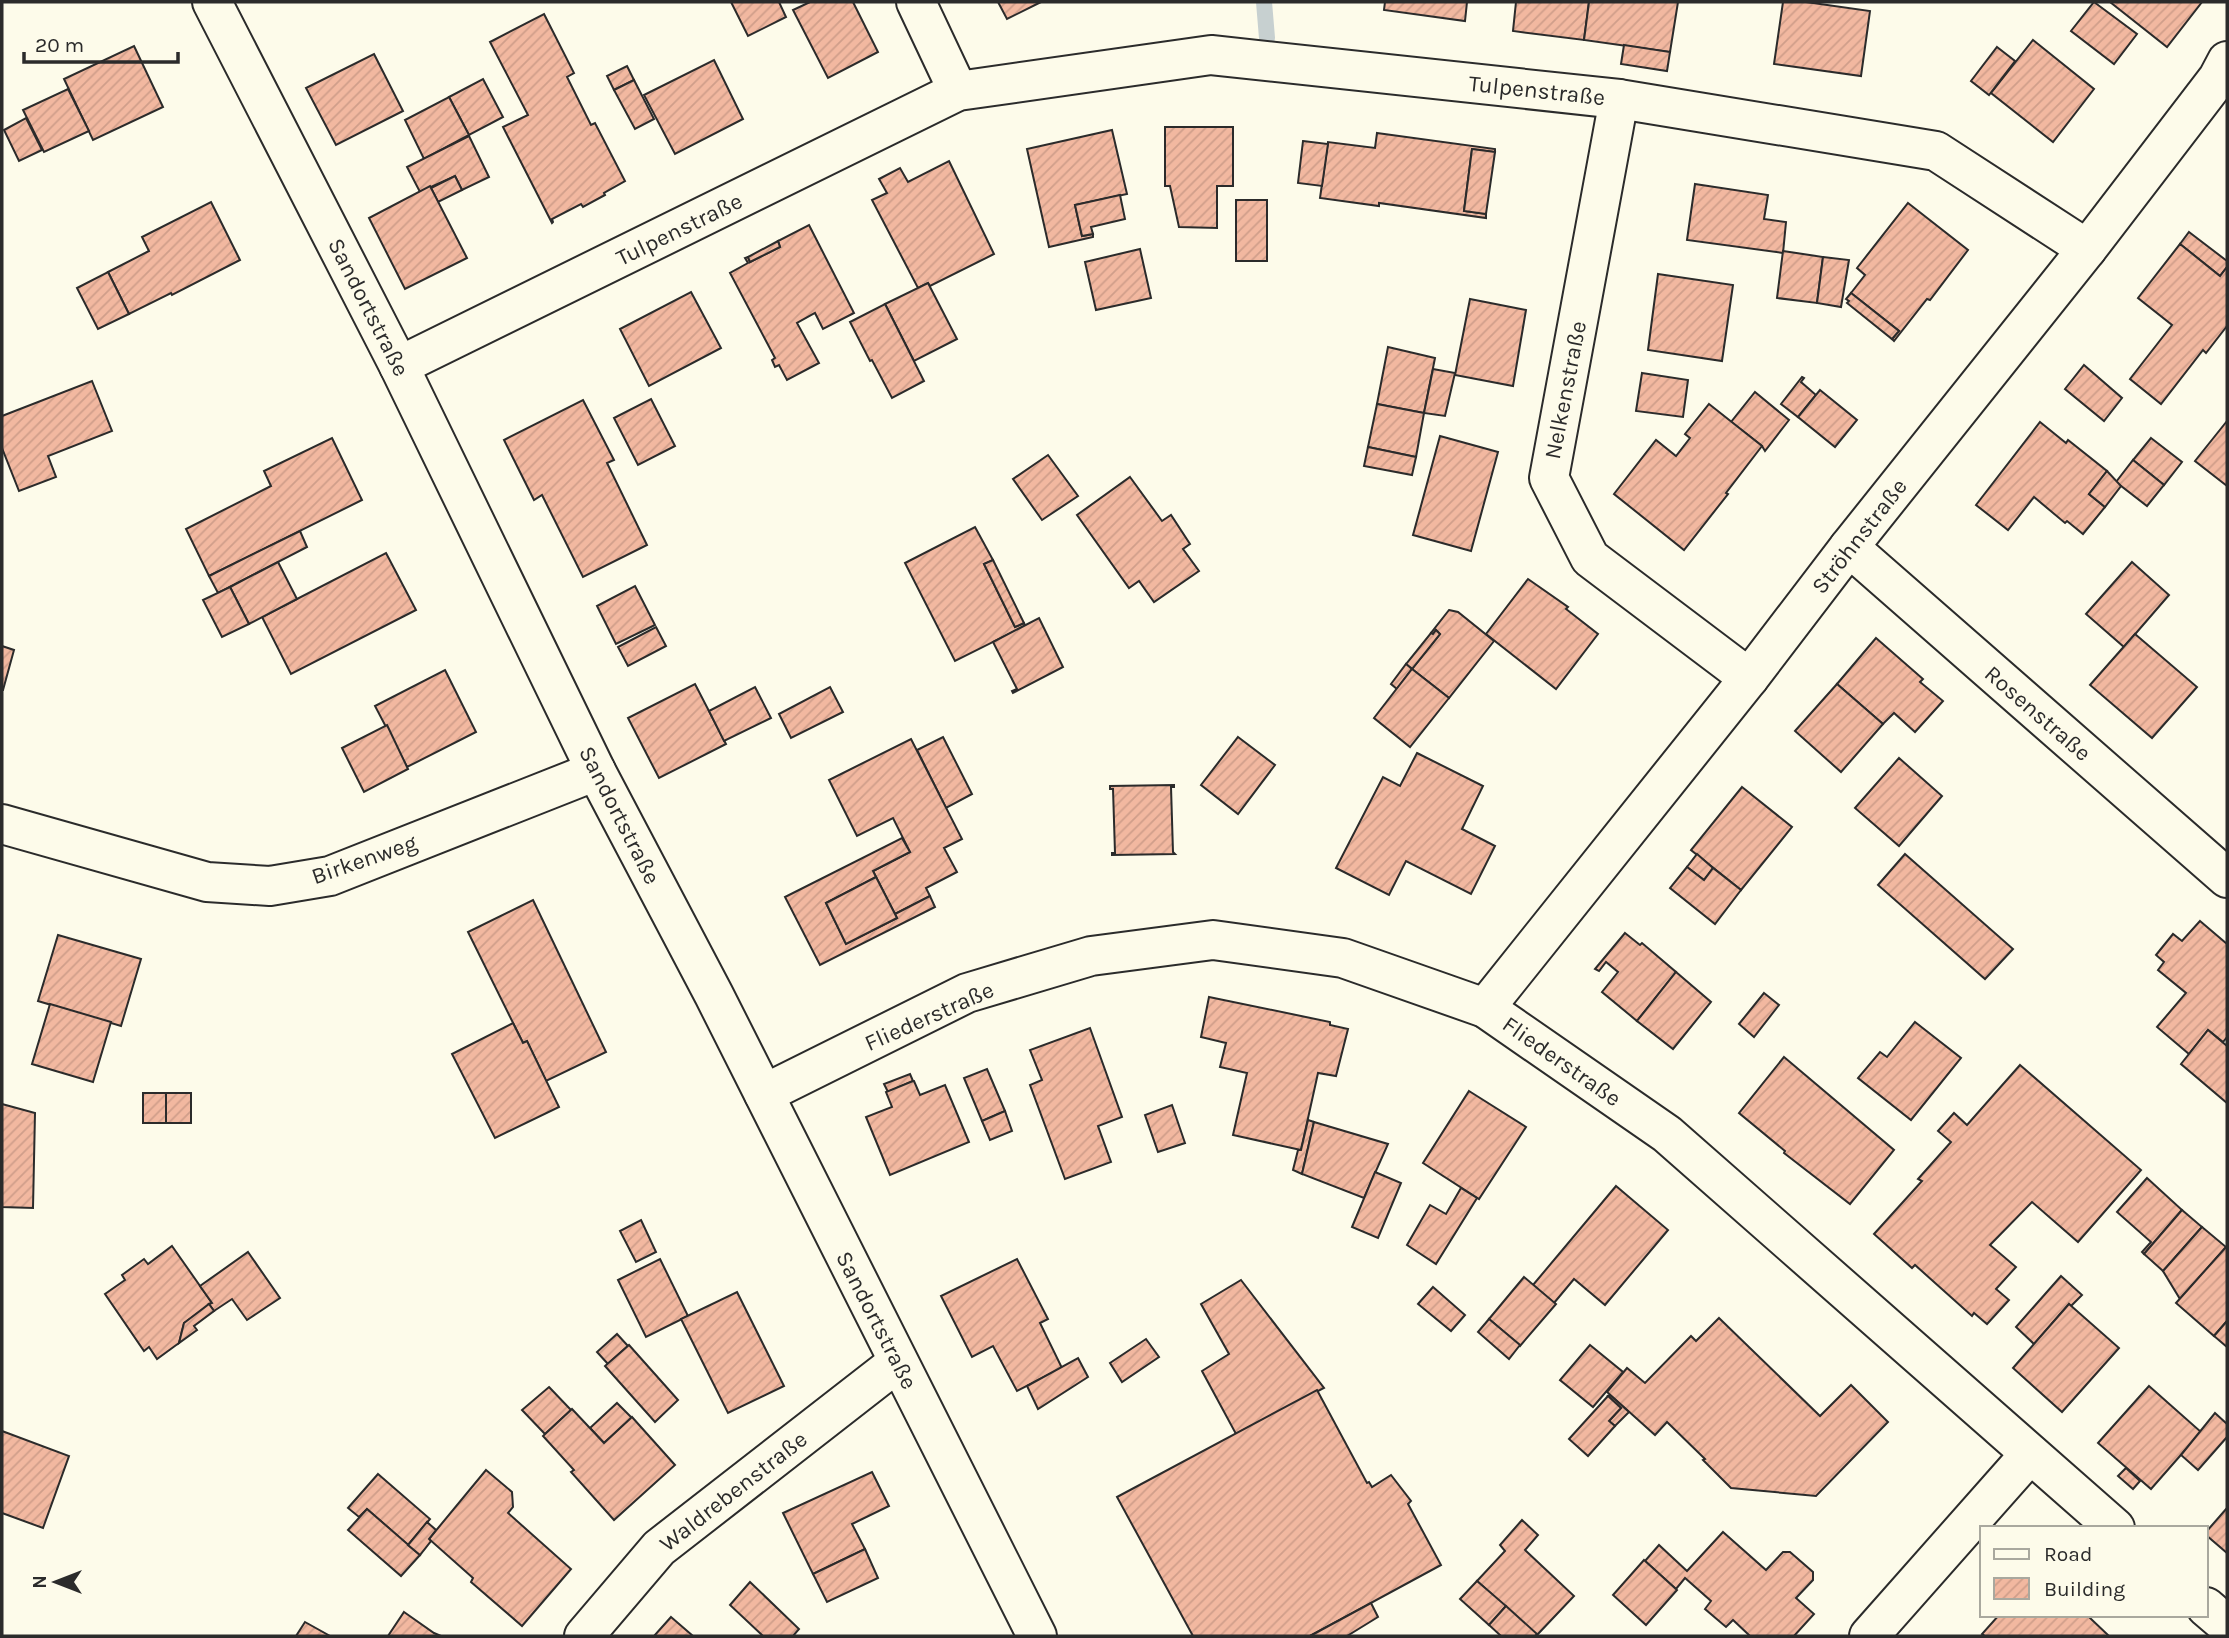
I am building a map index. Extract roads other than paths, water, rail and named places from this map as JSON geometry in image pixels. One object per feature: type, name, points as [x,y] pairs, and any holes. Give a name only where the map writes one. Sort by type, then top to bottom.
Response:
[{"type":"street","name":"Sandortstraße","points":[[212,2],[400,366],[596,771],[764,1094],[898,1362],[1027,1633]]},
{"type":"street","points":[[916,2],[958,91]]},
{"type":"street","name":"Tulpenstraße","points":[[400,366],[958,91],[1211,55],[1619,99],[1936,151],[2087,249]]},
{"type":"street","name":"Ströhnstraße","points":[[1485,1007],[1749,678],[1849,547],[2087,249],[2218,78],[2227,61]]},
{"type":"street","name":"Nelkenstraße","points":[[1619,99],[1549,478],[1590,558],[1749,678]]},
{"type":"street","name":"Rosenstraße","points":[[1849,547],[2227,878]]},
{"type":"street","name":"Birkenweg","points":[[2,824],[207,882],[270,886],[330,876],[596,771]]},
{"type":"street","name":"Fliederstraße","points":[[764,1094],[967,993],[1091,956],[1213,940],[1343,958],[1485,1007],[1667,1134],[2030,1454]]},
{"type":"street","name":"Waldrebenstraße","points":[[584,1636],[659,1548],[898,1362]]},
{"type":"street","points":[[1869,1636],[2030,1454],[2113,1526]]},
{"type":"street","points":[[2208,1608],[2227,1625]]},
{"type":"waterway","points":[[1264,2],[1267,38]]}]
